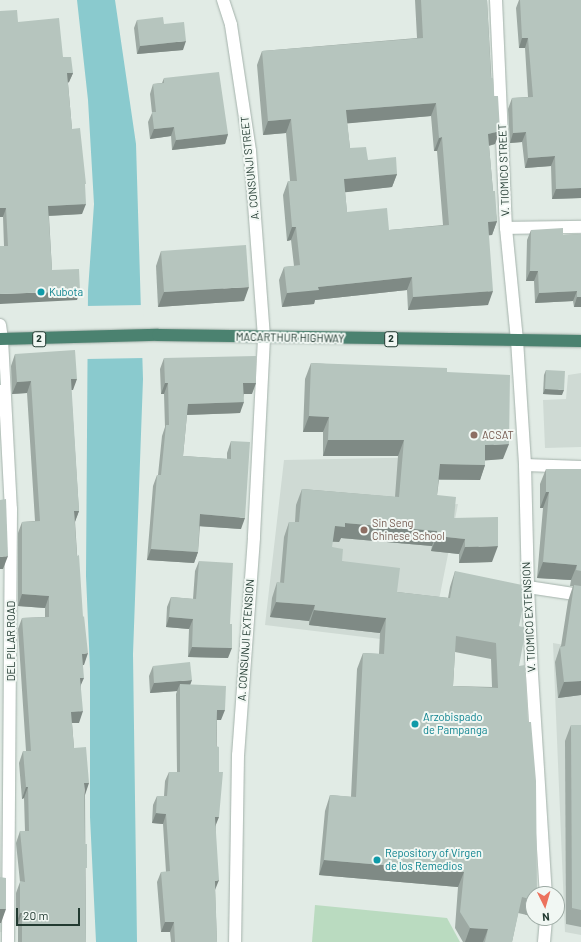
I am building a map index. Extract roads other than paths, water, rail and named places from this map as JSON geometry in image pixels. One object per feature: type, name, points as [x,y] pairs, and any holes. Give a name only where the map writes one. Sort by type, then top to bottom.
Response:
[{"type":"highway","name":"MACARTHUR HIGHWAY","points":[[1,339],[158,335],[264,338],[581,341]]},
{"type":"street","name":"A. CONSUNJI STREET","points":[[223,0],[231,25],[250,151],[264,338]]},
{"type":"street","name":"V. TIOMICO STREET","points":[[496,0],[506,228],[517,340]]},
{"type":"street","points":[[506,228],[581,228]]},
{"type":"street","name":"DEL PILAR ROAD","points":[[0,325],[11,509],[8,942]]},
{"type":"street","name":"A. CONSUNJI EXTENSION","points":[[235,942],[238,756],[254,538],[264,338]]},
{"type":"street","name":"V. TIOMICO EXTENSION","points":[[517,340],[525,465],[528,587],[546,886]]},
{"type":"street","points":[[525,465],[581,467]]},
{"type":"street","points":[[528,587],[581,595]]},
{"type":"street","points":[[544,942],[545,926]]},
{"type":"water","points":[[77,0],[115,0],[136,144],[143,379],[133,654],[137,942],[96,942],[90,817],[90,669],[86,576],[88,291],[94,204],[88,100]]},
{"type":"place","name":"Kubota","points":[[41,292]]},
{"type":"place","name":"ACSAT","points":[[474,435]]},
{"type":"place","name":"Sin Seng Chinese School","points":[[364,530]]},
{"type":"place","name":"Arzobispado de Pampanga","points":[[415,724]]},
{"type":"place","name":"Repository of Virgen de los Remedios","points":[[377,860]]}]
